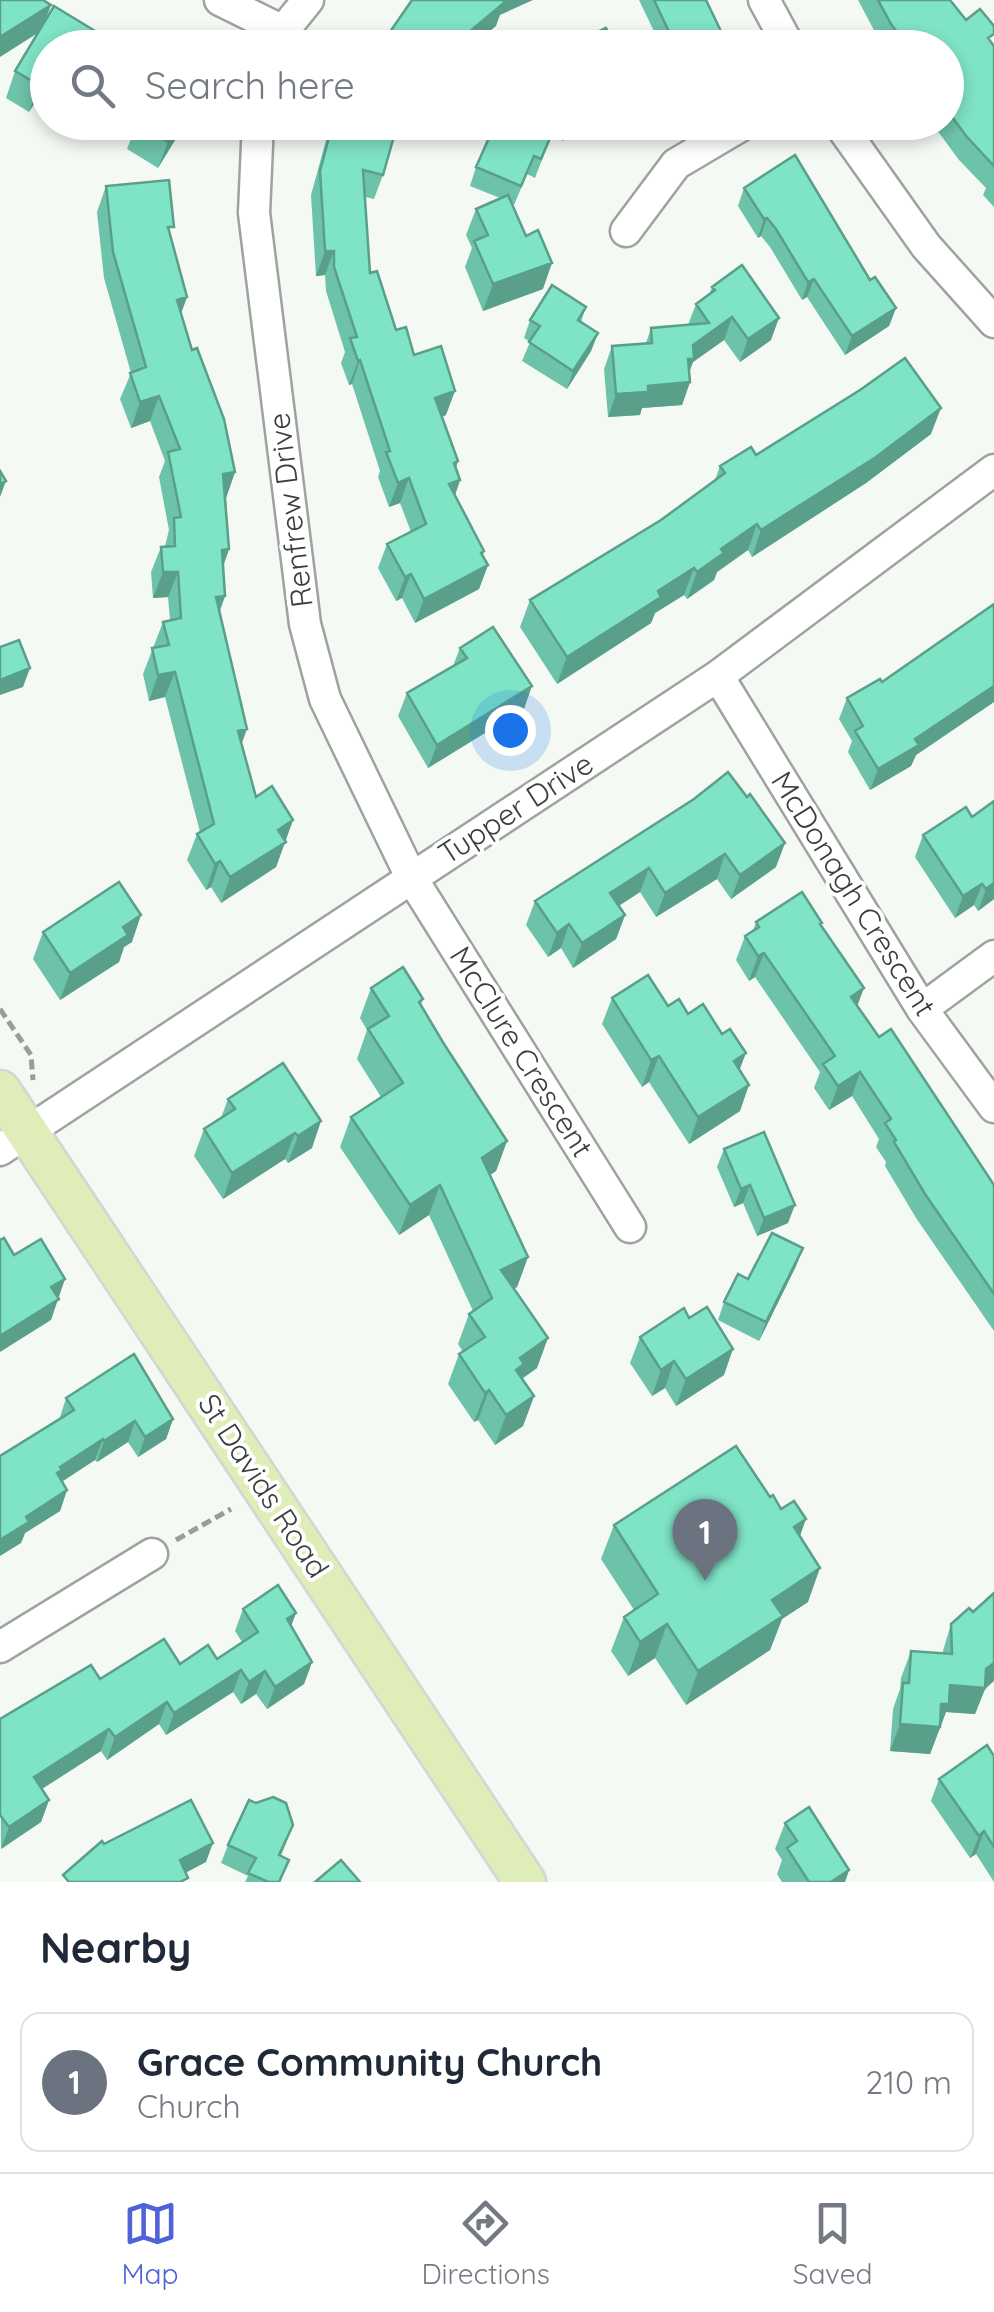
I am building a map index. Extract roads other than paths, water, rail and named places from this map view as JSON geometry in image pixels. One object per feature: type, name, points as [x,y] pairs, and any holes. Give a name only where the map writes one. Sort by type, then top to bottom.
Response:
[{"type":"main road","name":"St Davids Road","points":[[17,1087],[13,1140],[525,1882]]},
{"type":"street","points":[[220,0],[266,30]]},
{"type":"street","points":[[286,30],[308,0]]},
{"type":"street","points":[[764,0],[780,30]]},
{"type":"street","name":"Renfrew Drive","points":[[257,140],[254,213],[305,624],[325,699],[411,878]]},
{"type":"street","points":[[626,231],[676,164],[717,140]]},
{"type":"street","points":[[851,140],[926,246],[994,322]]},
{"type":"street","name":"Tupper Drive","points":[[13,1140],[718,676],[994,470]]},
{"type":"street","name":"McDonagh Crescent","points":[[718,676],[922,1009],[994,1107]]},
{"type":"street","name":"McClure Crescent","points":[[411,878],[630,1227]]},
{"type":"street","points":[[922,1009],[994,956]]},
{"type":"street","points":[[0,1646],[152,1554]]},
{"type":"place","name":"Grace Community Church","points":[[705,1581]]}]
